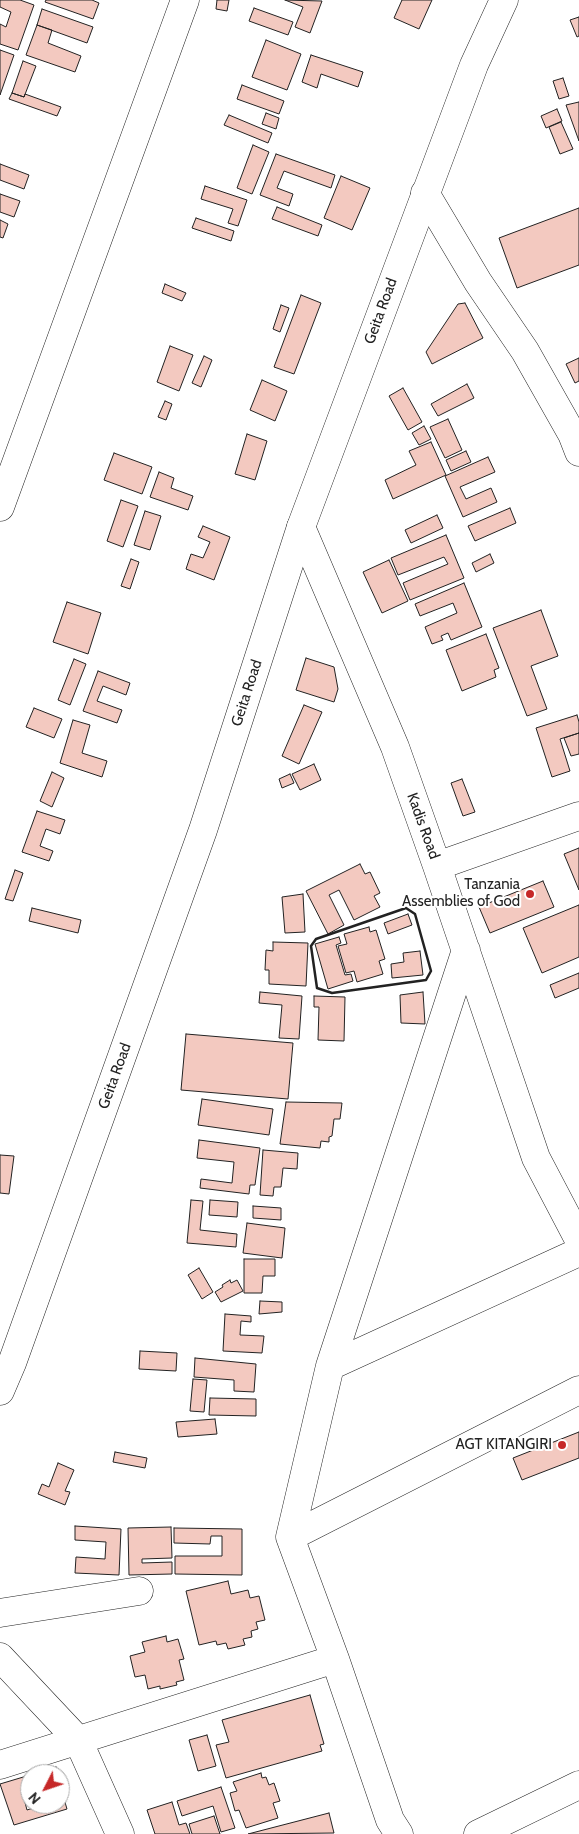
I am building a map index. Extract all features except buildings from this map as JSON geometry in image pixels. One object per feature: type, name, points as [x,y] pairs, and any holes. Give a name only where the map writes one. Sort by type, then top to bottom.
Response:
[{"type":"street","points":[[0,507],[185,0]]},
{"type":"street","name":"Geita Road","points":[[0,1391],[19,1344],[203,830],[301,527],[474,65],[504,0]]},
{"type":"street","points":[[425,193],[478,282],[525,351],[572,434],[579,452]]},
{"type":"street","name":"Kadis Road","points":[[301,527],[395,747],[438,866],[536,1158],[576,1229]]},
{"type":"street","points":[[438,866],[579,816]]},
{"type":"street","points":[[399,1834],[390,1820],[335,1659],[290,1537],[330,1366],[466,950]]},
{"type":"street","points":[[330,1366],[579,1252]]},
{"type":"street","points":[[290,1537],[579,1390]]},
{"type":"street","points":[[0,1613],[139,1591]]},
{"type":"street","points":[[0,1657],[78,1740],[120,1834]]},
{"type":"street","points":[[0,1765],[335,1659]]},
{"type":"street","points":[[478,1834],[579,1785]]},
{"type":"wall","points":[[406,908],[415,914],[431,971],[426,980],[332,993],[317,988],[311,946],[316,939],[406,908]]},
{"type":"place","name":"Tanzania Assemblies of God","points":[[530,894]]},
{"type":"place","name":"AGT KITANGIRI","points":[[562,1445]]}]
